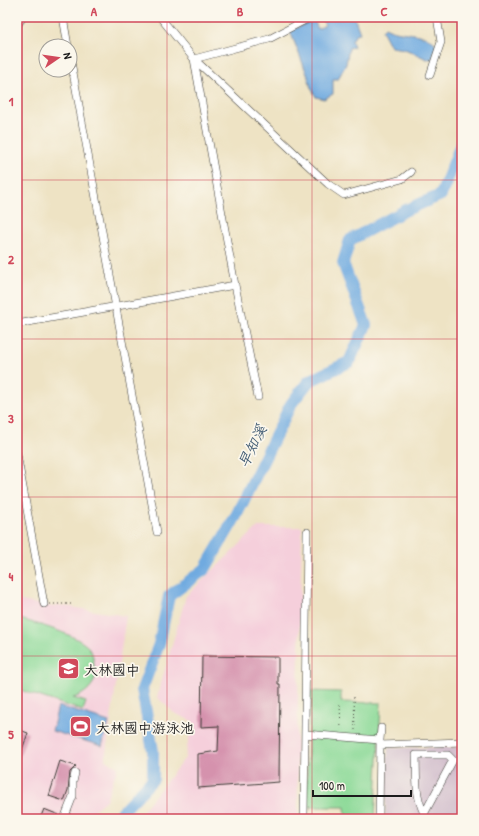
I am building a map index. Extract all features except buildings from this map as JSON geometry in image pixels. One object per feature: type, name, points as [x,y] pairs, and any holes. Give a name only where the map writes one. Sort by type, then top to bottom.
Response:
[{"type":"street","points":[[17,25],[23,17]]},
{"type":"street","points":[[63,17],[67,38]]},
{"type":"street","points":[[160,17],[194,59],[328,184],[344,195],[402,179],[411,172]]},
{"type":"street","points":[[194,59],[269,39],[311,17]]},
{"type":"street","points":[[430,75],[441,42],[437,17]]},
{"type":"street","points":[[194,59],[235,285],[258,397]]},
{"type":"street","points":[[74,78],[157,532]]},
{"type":"street","points":[[17,324],[235,285]]},
{"type":"street","points":[[17,454],[44,604]]},
{"type":"street","points":[[304,819],[307,532]]},
{"type":"street","points":[[379,819],[381,728]]},
{"type":"street","points":[[305,734],[341,736],[380,742],[462,742]]},
{"type":"street","points":[[416,755],[448,755],[453,760],[425,817],[418,801],[416,755]]},
{"type":"street","points":[[64,819],[73,796],[73,782],[75,773]]},
{"type":"path","points":[[44,604],[73,604]]},
{"type":"path","points":[[354,697],[355,739]]},
{"type":"path","points":[[340,705],[341,736]]},
{"type":"shaded area","points":[[258,527],[302,527],[297,740],[298,819],[136,819],[185,758],[192,721],[174,713],[157,697],[186,596]]},
{"type":"shaded area","name":"大林國中","points":[[17,600],[53,607],[58,605],[126,616],[105,760],[118,767],[106,800],[83,819],[17,819]]},
{"type":"shaded area","points":[[462,747],[462,819],[385,819],[388,748]]},
{"type":"green space","points":[[17,618],[67,634],[90,649],[94,660],[95,679],[86,691],[73,698],[86,702],[83,711],[17,689]]},
{"type":"green space","points":[[310,691],[341,692],[341,702],[381,703],[375,819],[346,819],[345,807],[306,807]]},
{"type":"water","points":[[320,17],[354,17],[360,33],[356,34],[352,41],[354,47],[349,48],[346,64],[338,79],[333,79],[333,94],[324,99],[316,97],[311,88],[290,31],[314,20],[318,29],[325,25]]},
{"type":"water","points":[[385,27],[391,30],[418,35],[431,40],[436,44],[433,59],[427,59],[405,49],[391,47],[382,30]]},
{"type":"water","name":"大林國中游泳池","points":[[58,706],[109,722],[102,746],[52,731]]},
{"type":"waterway","name":"早知溪","points":[[120,819],[122,812],[153,779],[153,751],[142,689],[159,644],[169,596],[205,569],[235,518],[291,404],[309,381],[349,362],[366,325],[343,263],[350,240],[406,210],[441,195],[462,142]]},
{"type":"place","name":"大林國中","points":[[68,669]]},
{"type":"place","name":"大林國中游泳池","points":[[81,727]]}]
